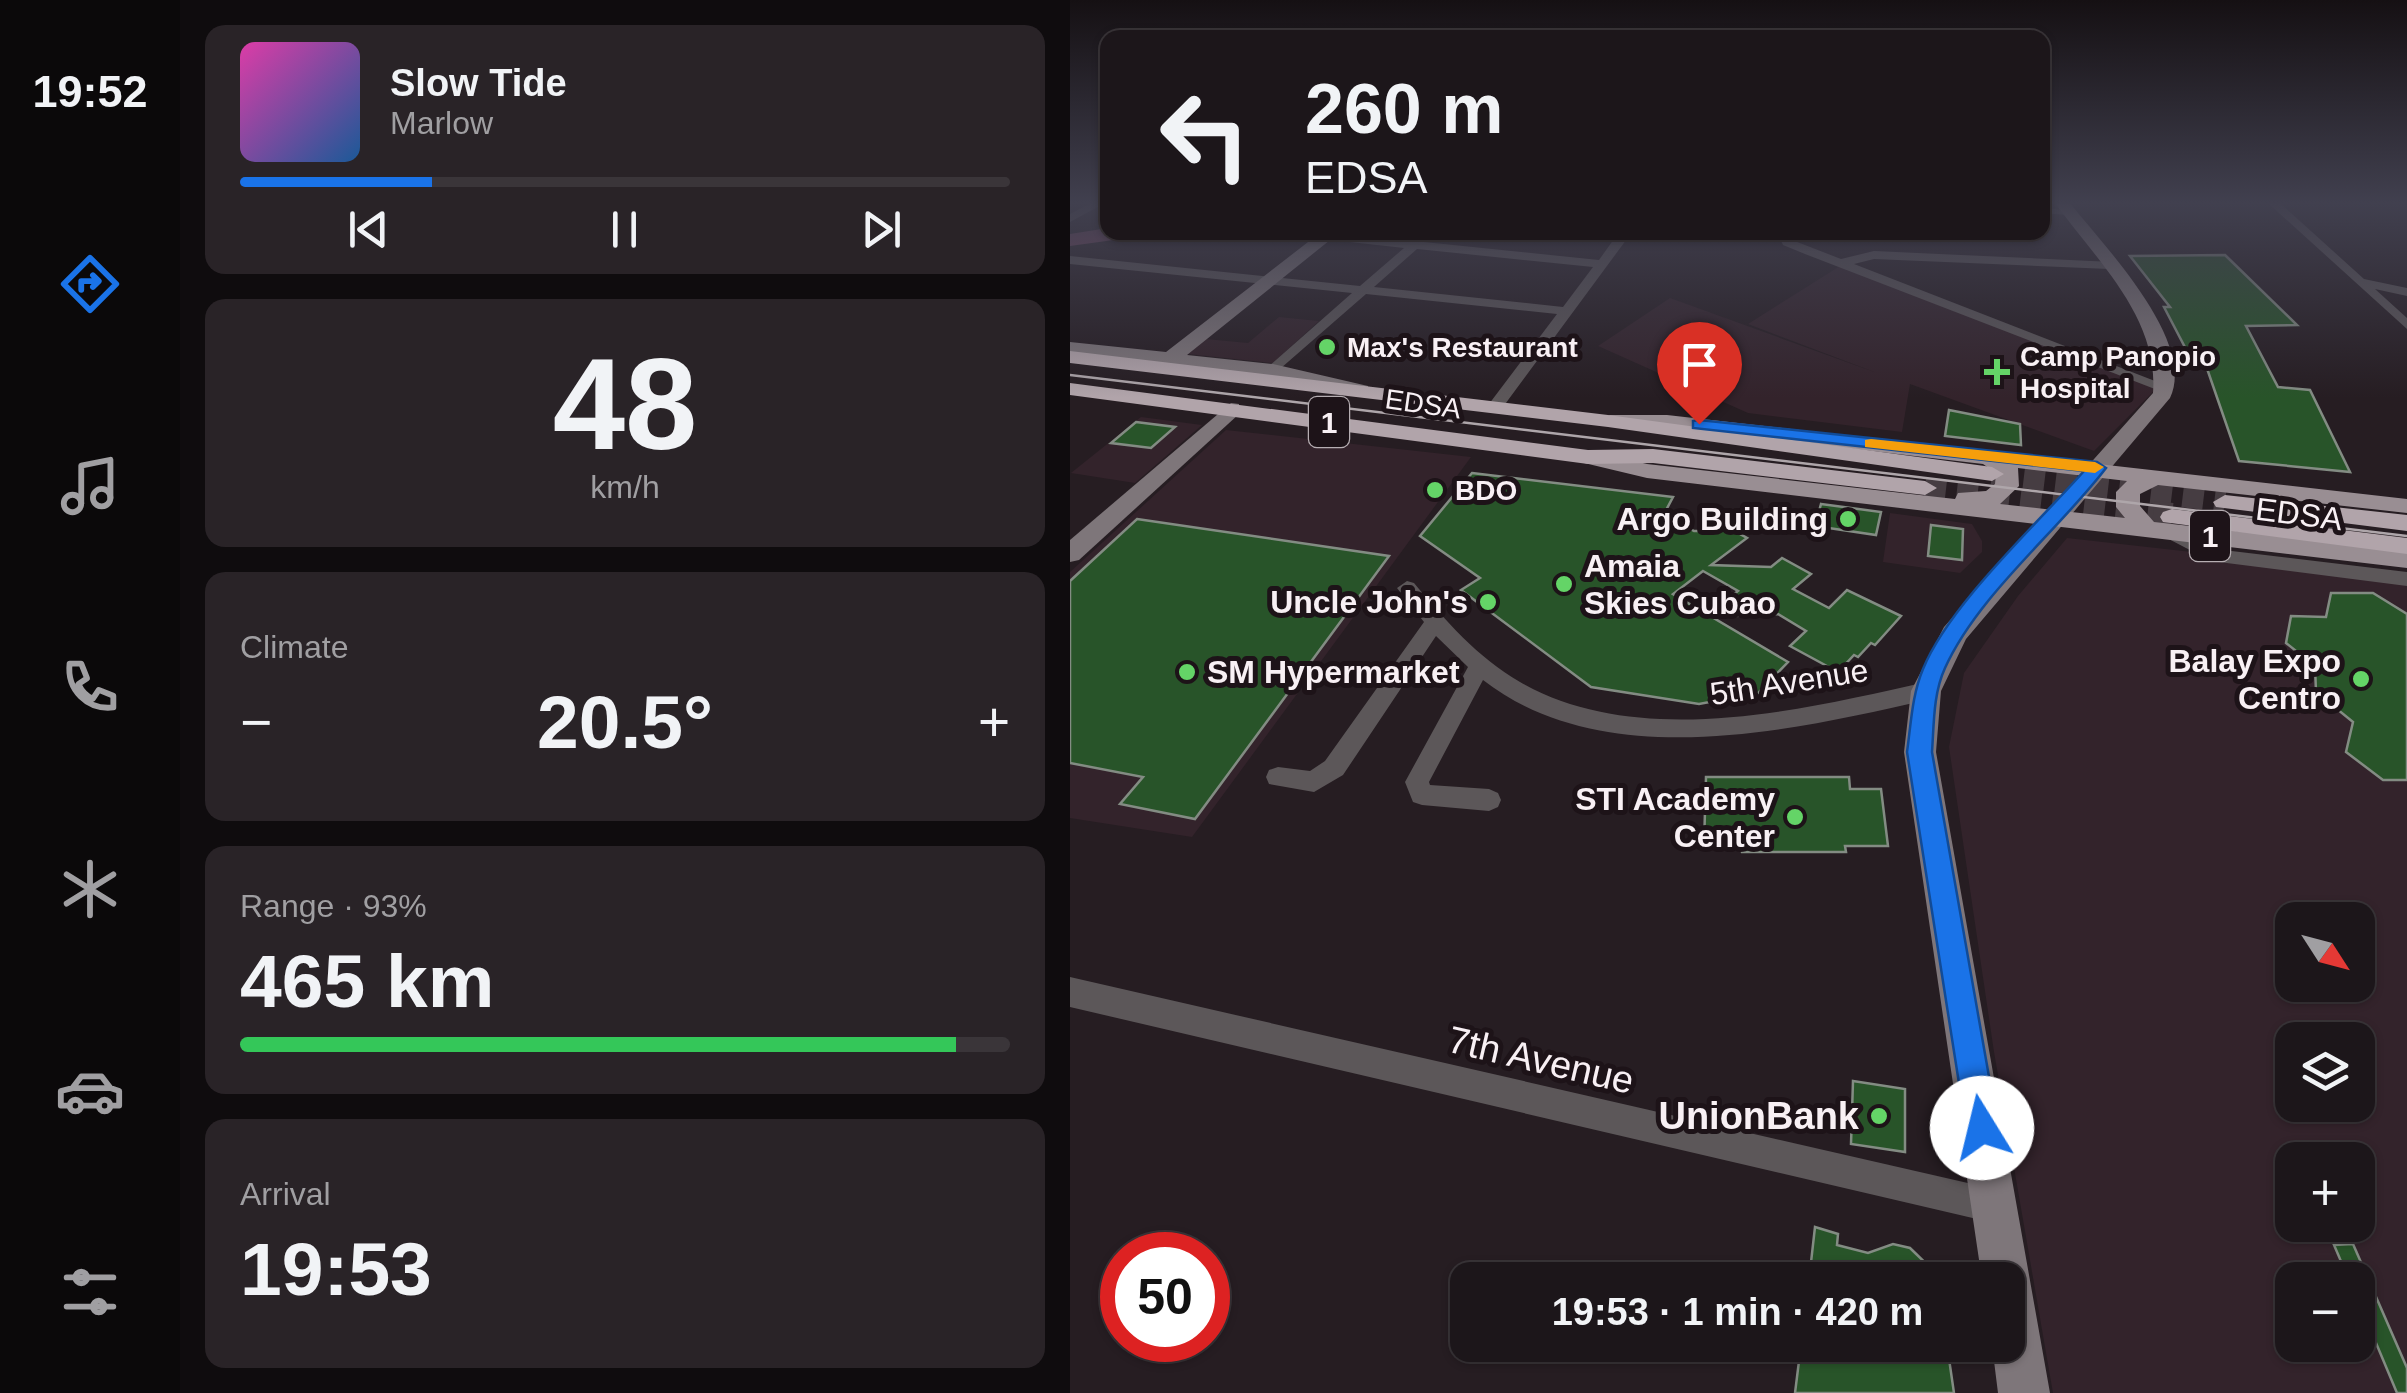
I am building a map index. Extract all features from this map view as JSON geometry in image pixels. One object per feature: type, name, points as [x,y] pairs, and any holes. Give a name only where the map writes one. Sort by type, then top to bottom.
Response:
[{"type":"highway","name":"EDSA","points":[[1070,357],[1989,465]]},
{"type":"highway","name":"EDSA","points":[[1070,390],[1588,457]]},
{"type":"highway","name":"EDSA","points":[[2224,502],[2407,523]]},
{"type":"highway","name":"EDSA","points":[[2163,526],[2407,546]]},
{"type":"main road","points":[[1171,358],[1286,268]]},
{"type":"main road","points":[[2003,1262],[1920,752],[1926,691],[1954,634],[2165,388],[2168,378],[2161,347],[2111,268]]},
{"type":"main road","name":"EDSA","points":[[1070,348],[1273,370],[1379,394]]},
{"type":"main road","points":[[1075,544],[1232,409]]},
{"type":"main road","name":"EDSA","points":[[1588,457],[1647,472],[1924,495],[1999,512],[2163,526],[2407,559]]},
{"type":"main road","points":[[1924,495],[1999,496],[2009,473],[1989,465]]},
{"type":"main road","name":"EDSA","points":[[1989,465],[2097,468],[2407,506]]},
{"type":"main road","points":[[2163,526],[2128,507],[2128,492],[2142,481],[2168,476]]},
{"type":"main road","points":[[1999,512],[2031,541]]},
{"type":"main road","points":[[2019,1362],[2024,1393]]},
{"type":"street","points":[[1142,268],[1566,312]]},
{"type":"street","points":[[1273,370],[1390,268]]},
{"type":"street","points":[[1494,408],[1599,268]]},
{"type":"street","points":[[1854,268],[2165,388]]},
{"type":"street","points":[[2343,268],[2407,325]]},
{"type":"street","points":[[2358,282],[2407,292]]},
{"type":"street","points":[[2163,526],[2211,554],[2407,580]]},
{"type":"street","name":"5th Avenue","points":[[1408,588],[1434,622],[1480,665],[1532,699],[1620,723],[1731,728],[1815,717],[1926,691]]},
{"type":"street","points":[[1278,778],[1314,782],[1334,768],[1434,622]]},
{"type":"street","points":[[1480,665],[1417,782],[1418,791],[1433,798],[1489,800]]},
{"type":"street","name":"7th Avenue","points":[[1070,992],[1994,1206]]},
{"type":"shaded area","points":[[1837,268],[1845,268],[2158,387],[2094,451],[1910,384],[1902,432],[1748,413],[1598,346],[1670,298],[1877,373],[1748,324]]},
{"type":"shaded area","points":[[1279,317],[1319,321],[1273,363],[1188,354],[1206,339],[1248,343]]},
{"type":"shaded area","points":[[1141,417],[1202,425],[1135,483],[1071,473]]},
{"type":"shaded area","name":"SM Hypermarket","points":[[1226,430],[1471,457],[1192,837],[1070,818],[1070,572]]},
{"type":"shaded area","points":[[1890,513],[1972,524],[1982,541],[1982,552],[1960,573],[1883,562]]},
{"type":"shaded area","points":[[2067,538],[2407,576],[2407,1393],[2053,1393],[1994,1052],[1949,747],[1964,673],[2018,596]]},
{"type":"building","points":[[2139,268],[2238,268],[2297,325],[2246,326],[2278,387],[2310,390],[2350,472],[2239,461],[2202,354],[2188,353],[2164,307],[2170,307]]},
{"type":"building","points":[[1949,410],[2020,424],[2021,445],[1945,436]]},
{"type":"building","points":[[1136,422],[1175,427],[1151,448],[1111,443]]},
{"type":"building","name":"Amaia Skies Cubao","points":[[1472,473],[1673,497],[1664,514],[1694,531],[1708,531],[1720,523],[1747,538],[1711,565],[1771,567],[1782,558],[1811,574],[1793,589],[1829,608],[1847,590],[1901,616],[1875,645],[1871,643],[1858,657],[1854,655],[1838,672],[1790,646],[1806,631],[1778,614],[1712,617],[1788,662],[1758,693],[1699,704],[1591,687],[1461,590],[1480,578],[1420,536]],"holes":[[[1703,571],[1738,591],[1708,615],[1673,594]]]},
{"type":"building","name":"Argo Building","points":[[1821,504],[1881,512],[1876,535],[1815,526]]},
{"type":"building","name":"SM Hypermarket","points":[[1137,519],[1389,556],[1195,819],[1120,804],[1143,777],[1070,763],[1070,581]]},
{"type":"building","points":[[1931,525],[1963,529],[1962,560],[1928,556]]},
{"type":"building","name":"Balay Expo Centro","points":[[2331,593],[2373,593],[2407,614],[2407,780],[2383,780],[2346,752],[2353,722],[2316,692],[2315,666],[2286,643],[2291,616],[2326,617]]},
{"type":"building","name":"STI Academy Center","points":[[1706,777],[1849,777],[1850,789],[1881,789],[1888,846],[1845,846],[1846,852],[1742,852],[1741,845],[1704,845]]},
{"type":"building","name":"UnionBank","points":[[1853,1081],[1905,1089],[1905,1152],[1851,1144]]},
{"type":"building","points":[[1815,1227],[1838,1234],[1837,1245],[1868,1253],[1893,1244],[1910,1248],[1924,1262],[1811,1262]]},
{"type":"building","points":[[2353,1244],[2361,1262],[2341,1262],[2334,1245]]},
{"type":"building","points":[[2375,1295],[2407,1368],[2407,1393],[2397,1393],[2375,1341]]},
{"type":"building","points":[[1799,1362],[1949,1362],[1954,1393],[1795,1393]]},
{"type":"tunnel","points":[[1992,474],[2225,502]]},
{"type":"tunnel","points":[[1925,488],[2172,517],[2153,515]]},
{"type":"tram line","points":[[1070,375],[2407,536]]},
{"type":"slow traffic","points":[[1871,444],[2095,467]]},
{"type":"place","name":"Max's Restaurant","points":[[1327,347]]},
{"type":"place","name":"Camp Panopio Hospital","points":[[1997,372]]},
{"type":"place","name":"BDO","points":[[1435,490]]},
{"type":"place","name":"Argo Building","points":[[1848,519]]},
{"type":"place","name":"Amaia Skies Cubao","points":[[1564,584]]},
{"type":"place","name":"Uncle John's","points":[[1488,602]]},
{"type":"place","name":"SM Hypermarket","points":[[1187,672]]},
{"type":"place","name":"Balay Expo Centro","points":[[2361,679]]},
{"type":"place","name":"STI Academy Center","points":[[1795,817]]},
{"type":"place","name":"UnionBank","points":[[1879,1116]]},
{"type":"route","points":[[1699,424],[2097,468],[1968,615],[1935,666],[1926,691],[1920,752],[1982,1128]]}]
